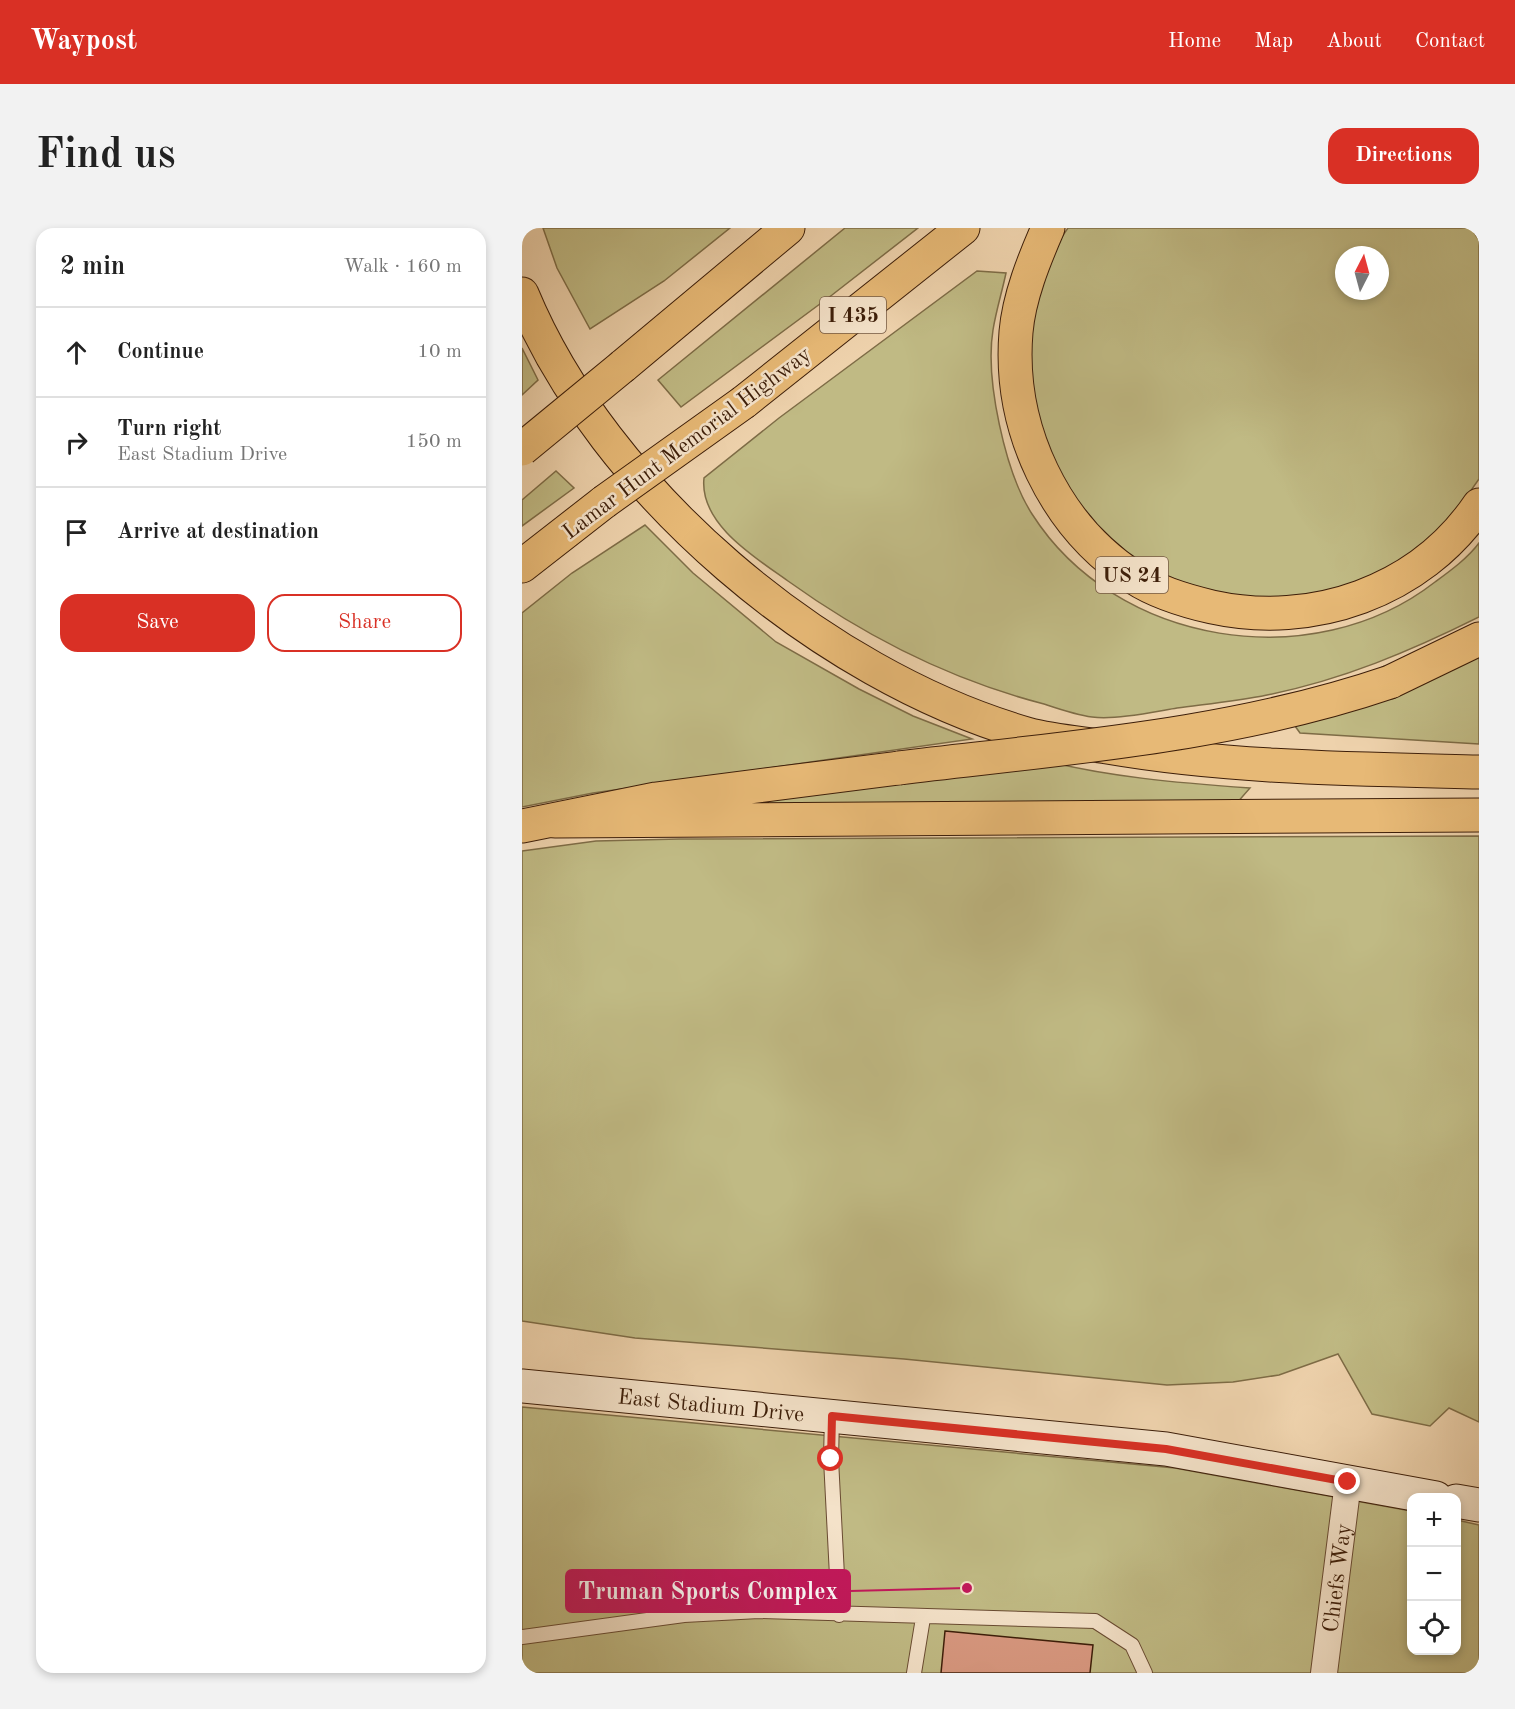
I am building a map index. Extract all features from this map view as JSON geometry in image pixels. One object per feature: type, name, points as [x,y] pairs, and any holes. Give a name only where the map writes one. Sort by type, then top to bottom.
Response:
[{"type":"highway","points":[[522,450],[788,228]]},
{"type":"highway","name":"Lamar Hunt Memorial Highway","points":[[522,566],[604,502],[744,402],[963,228]]},
{"type":"highway","name":"US 24","points":[[1048,228],[1020,307],[1016,331],[1016,357],[1022,415],[1042,472],[1058,501],[1110,558],[1135,578],[1187,600],[1230,611],[1264,614],[1303,613],[1345,605],[1378,591],[1435,555],[1479,505]]},
{"type":"highway","points":[[522,294],[536,329],[572,390],[616,451],[723,562],[778,607],[836,646],[942,703],[1029,734],[1166,757],[1322,768],[1479,772]]},
{"type":"highway","points":[[522,826],[656,799],[1198,731],[1327,703],[1390,682],[1479,639]]},
{"type":"highway","points":[[555,821],[1479,815]]},
{"type":"main road","name":"East Stadium Drive","points":[[522,1386],[1166,1449],[1413,1493]]},
{"type":"main road","points":[[1461,1502],[1479,1505]]},
{"type":"street","name":"Chiefs Way","points":[[1324,1673],[1348,1482]]},
{"type":"lane","points":[[832,1416],[831,1459],[839,1615]]},
{"type":"lane","points":[[522,1637],[684,1615],[759,1611],[923,1618],[1023,1617],[1095,1621],[1132,1645],[1145,1673]]},
{"type":"lane","points":[[914,1673],[923,1618]]},
{"type":"shaded area","points":[[543,228],[730,228],[664,281],[590,329],[557,268]]},
{"type":"shaded area","points":[[845,228],[918,228],[681,407],[658,380]]},
{"type":"shaded area","points":[[1068,228],[1471,228],[1479,240],[1479,479],[1446,526],[1377,579],[1303,600],[1229,597],[1176,580],[1133,558],[1076,506],[1038,429],[1028,345],[1034,303],[1061,238]]},
{"type":"shaded area","points":[[977,271],[1006,273],[993,330],[992,374],[999,425],[1022,496],[1032,514],[1068,559],[1113,594],[1164,619],[1219,633],[1276,637],[1332,630],[1386,612],[1441,578],[1479,543],[1479,617],[1376,663],[1295,689],[1245,699],[1134,715],[1092,717],[1068,712],[976,683],[910,654],[848,620],[761,562],[720,525],[705,495],[704,478],[779,418]]},
{"type":"shaded area","points":[[522,348],[538,380],[522,395]]},
{"type":"shaded area","points":[[556,471],[574,488],[522,526],[522,500]]},
{"type":"shaded area","points":[[645,525],[693,573],[776,642],[859,689],[913,716],[972,739],[593,793],[522,807],[522,613],[572,573]]},
{"type":"shaded area","points":[[1479,654],[1479,744],[1300,733],[1295,726]]},
{"type":"shaded area","points":[[1038,759],[1117,775],[1250,788],[1236,804],[719,808]]},
{"type":"shaded area","points":[[1479,836],[1479,1422],[1449,1408],[1430,1426],[1372,1414],[1338,1354],[1279,1375],[1233,1382],[1167,1385],[904,1359],[635,1338],[522,1321],[522,851],[596,841],[679,839]]},
{"type":"shaded area","points":[[522,1407],[1175,1468],[1407,1510],[1407,1655],[1461,1655],[1461,1521],[1479,1525],[1479,1673],[522,1673]]},
{"type":"building","points":[[945,1631],[1093,1645],[1090,1673],[941,1673]]},
{"type":"place","name":"Truman Sports Complex","points":[[967,1588]]},
{"type":"route","points":[[831,1459],[832,1416],[1166,1449],[1348,1482]]}]
